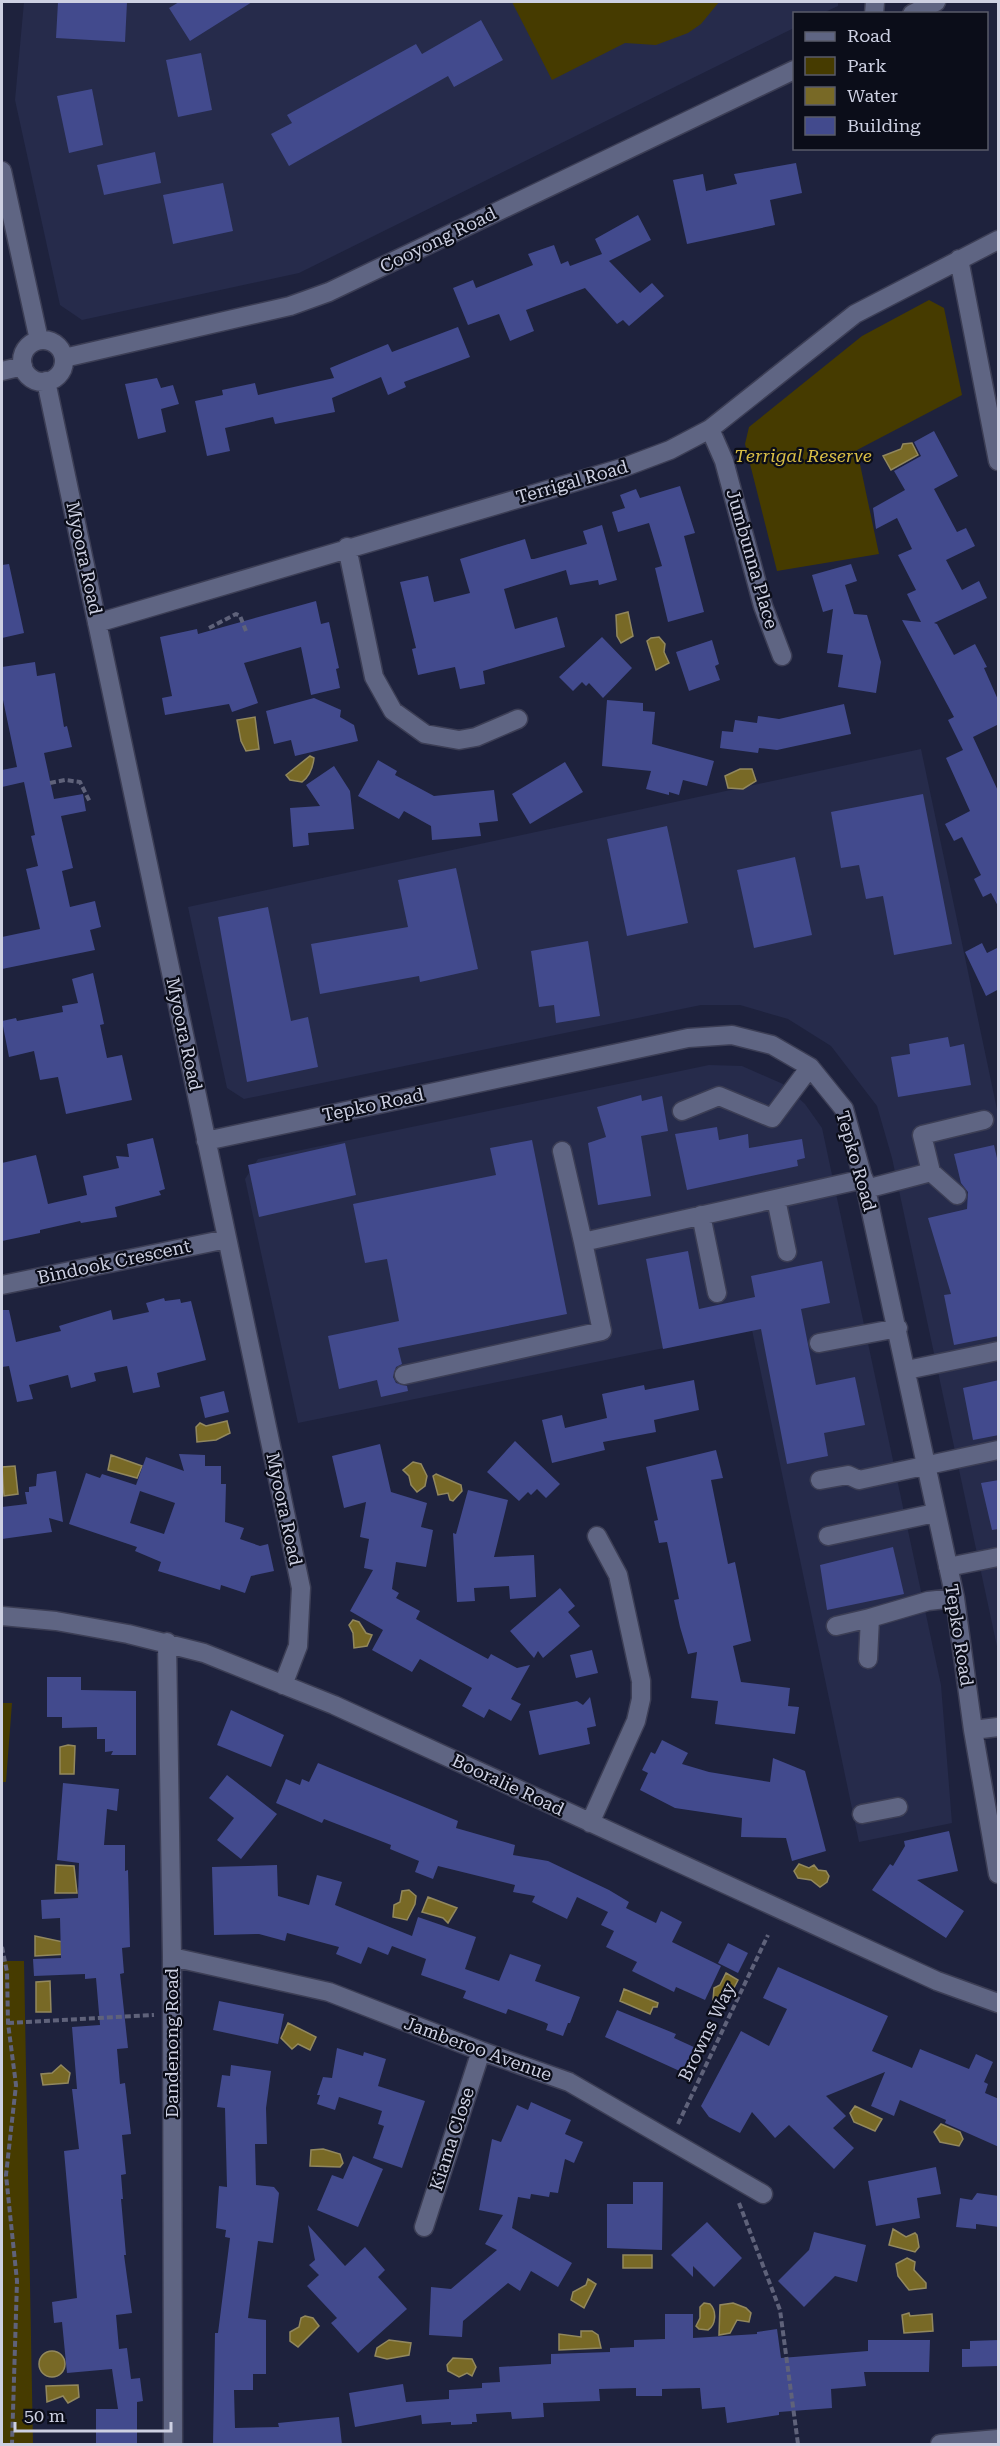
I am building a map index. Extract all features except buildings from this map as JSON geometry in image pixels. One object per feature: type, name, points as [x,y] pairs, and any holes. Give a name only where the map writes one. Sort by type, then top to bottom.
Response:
[{"type":"street","points":[[916,12],[936,2]]},
{"type":"street","name":"Cooyong Road","points":[[64,358],[290,306],[329,292],[793,71]]},
{"type":"street","points":[[2,171],[39,340]]},
{"type":"street","name":"Terrigal Road","points":[[97,623],[347,547],[622,468],[670,450],[710,429],[855,314],[999,240]]},
{"type":"street","points":[[959,259],[999,461]]},
{"type":"street","points":[[39,340],[55,344],[64,358],[60,373],[46,381],[31,378],[23,366],[27,347],[39,340]]},
{"type":"street","points":[[2,370],[23,366]]},
{"type":"street","name":"Myoora Road","points":[[46,381],[300,1588],[298,1646],[283,1685]]},
{"type":"street","name":"Jumbunna Place","points":[[710,429],[724,461],[763,606],[782,656]]},
{"type":"street","points":[[347,547],[374,677],[393,711],[425,734],[452,739],[476,737],[518,719]]},
{"type":"street","name":"Tepko Road","points":[[206,1141],[688,1038],[732,1035],[772,1046],[810,1067],[844,1109],[865,1184],[955,1598],[974,1730],[999,1874]]},
{"type":"street","points":[[681,1111],[719,1096],[772,1118],[810,1067]]},
{"type":"street","points":[[957,1195],[931,1172],[921,1135],[984,1119]]},
{"type":"street","points":[[404,1375],[602,1331],[562,1150]]},
{"type":"street","points":[[583,1242],[776,1198],[931,1172]]},
{"type":"street","points":[[776,1198],[787,1252]]},
{"type":"street","points":[[701,1215],[717,1293]]},
{"type":"street","name":"Bindook Crescent","points":[[2,1285],[227,1239]]},
{"type":"street","points":[[819,1343],[898,1328]]},
{"type":"street","points":[[907,1370],[999,1351]]},
{"type":"street","points":[[820,1480],[848,1475],[859,1480],[999,1450]]},
{"type":"street","points":[[828,1536],[935,1513]]},
{"type":"street","points":[[590,1822],[636,1721],[641,1699],[640,1681],[618,1575],[597,1536]]},
{"type":"street","points":[[948,1567],[999,1557]]},
{"type":"street","points":[[836,1626],[928,1601],[955,1598]]},
{"type":"street","name":"Booralie Road","points":[[2,1616],[56,1621],[167,1642],[204,1653],[334,1705],[937,1981],[999,2003]]},
{"type":"street","points":[[868,1659],[870,1618]]},
{"type":"street","name":"Dandenong Road","points":[[167,1642],[172,1957],[172,2445]]},
{"type":"street","points":[[974,1730],[999,1727]]},
{"type":"street","points":[[862,1814],[898,1807]]},
{"type":"street","name":"Jamberoo Avenue","points":[[172,1957],[329,1992],[481,2051],[569,2082],[762,2194]]},
{"type":"street","name":"Kiama Close","points":[[424,2227],[481,2051]]},
{"type":"street","points":[[940,2445],[999,2439]]},
{"type":"path","points":[[209,628],[236,614],[240,616],[246,630]]},
{"type":"path","points":[[50,783],[65,780],[80,782],[90,802]]},
{"type":"path","name":"Browns Way","points":[[670,2140],[768,1935]]},
{"type":"path","points":[[2,1947],[7,1972],[8,2023],[15,2085],[6,2175],[17,2281],[12,2445]]},
{"type":"path","points":[[8,2023],[172,2014]]},
{"type":"path","points":[[728,2174],[780,2310],[798,2445]]},
{"type":"shaded area","points":[[24,2],[838,2],[838,6],[825,12],[793,12],[793,28],[299,273],[82,320],[60,305],[15,100]]},
{"type":"shaded area","points":[[921,749],[998,1114],[998,1651],[892,1158],[877,1106],[831,1046],[788,1019],[740,1005],[701,1005],[244,1099],[227,1088],[188,907]]},
{"type":"shaded area","points":[[709,1065],[742,1066],[783,1084],[805,1104],[822,1128],[941,1685],[952,1823],[859,1842],[752,1330],[298,1423],[245,1179],[258,1159]]},
{"type":"green space","points":[[512,2],[719,2],[701,24],[688,33],[656,45],[625,43],[552,80]]},
{"type":"green space","name":"Terrigal Reserve","points":[[929,300],[944,308],[962,395],[857,450],[879,554],[777,571],[745,444],[749,427],[862,336]]},
{"type":"green space","points":[[2,1703],[12,1703],[6,1782],[2,1782]]},
{"type":"green space","points":[[2,1961],[24,1961],[33,2444],[2,2444]]},
{"type":"water","points":[[912,443],[918,455],[891,470],[883,456],[901,449],[903,444]]},
{"type":"water","points":[[628,612],[633,636],[621,643],[617,636],[616,615]]},
{"type":"water","points":[[659,637],[665,644],[664,652],[669,663],[656,670],[647,641]]},
{"type":"water","points":[[255,717],[259,749],[246,751],[241,741],[237,720]]},
{"type":"water","points":[[310,756],[314,758],[307,777],[302,782],[290,780],[286,775]]},
{"type":"water","points":[[740,769],[752,769],[756,781],[743,789],[728,788],[725,776]]},
{"type":"water","points":[[227,1421],[230,1433],[216,1440],[197,1442],[196,1427],[200,1423],[206,1426]]},
{"type":"water","points":[[111,1455],[142,1466],[137,1478],[108,1470]]},
{"type":"water","points":[[413,1462],[421,1464],[427,1476],[425,1486],[417,1492],[411,1485],[409,1476],[403,1470]]},
{"type":"water","points":[[15,1466],[18,1494],[4,1496],[2,1467]]},
{"type":"water","points":[[436,1474],[461,1485],[462,1491],[453,1501],[450,1500],[448,1493],[438,1495],[433,1476]]},
{"type":"water","points":[[353,1620],[359,1622],[366,1633],[372,1635],[367,1646],[354,1648],[353,1633],[349,1625]]},
{"type":"water","points":[[75,1746],[74,1774],[60,1774],[60,1747]]},
{"type":"water","points":[[799,1864],[809,1868],[814,1865],[818,1870],[826,1871],[829,1876],[827,1882],[820,1887],[811,1880],[798,1878],[794,1871]]},
{"type":"water","points":[[56,1865],[74,1866],[77,1893],[55,1893]]},
{"type":"water","points":[[409,1890],[416,1896],[415,1904],[407,1920],[393,1917],[394,1905],[400,1902],[402,1891]]},
{"type":"water","points":[[428,1897],[457,1908],[448,1923],[443,1918],[422,1912]]},
{"type":"water","points":[[35,1936],[68,1943],[68,1954],[35,1956]]},
{"type":"water","points":[[726,1973],[738,1980],[726,2003],[713,2000],[714,1988],[720,1985]]},
{"type":"water","points":[[50,1981],[51,2012],[36,2012],[36,1982]]},
{"type":"water","points":[[624,1989],[658,2003],[657,2007],[653,2007],[650,2014],[620,2001]]},
{"type":"water","points":[[288,2023],[316,2037],[310,2050],[298,2044],[292,2049],[281,2038]]},
{"type":"water","points":[[61,2065],[70,2073],[68,2083],[43,2085],[41,2074],[52,2073]]},
{"type":"water","points":[[855,2106],[882,2119],[875,2131],[854,2122],[850,2113]]},
{"type":"water","points":[[941,2124],[960,2132],[963,2139],[959,2146],[940,2142],[934,2132]]},
{"type":"water","points":[[323,2149],[340,2154],[343,2163],[340,2167],[310,2166],[311,2150]]},
{"type":"water","points":[[893,2229],[906,2237],[915,2233],[917,2235],[919,2247],[915,2252],[889,2245]]},
{"type":"water","points":[[623,2255],[652,2255],[652,2268],[623,2268]]},
{"type":"water","points":[[907,2258],[915,2262],[914,2270],[926,2283],[926,2288],[909,2290],[898,2276],[896,2264]]},
{"type":"water","points":[[588,2279],[596,2284],[584,2308],[571,2300],[573,2292],[586,2285]]},
{"type":"water","points":[[704,2303],[710,2304],[715,2314],[713,2325],[708,2330],[699,2329],[696,2326],[700,2318],[700,2307]]},
{"type":"water","points":[[733,2303],[746,2308],[751,2313],[749,2322],[737,2320],[730,2333],[719,2335],[720,2305]]},
{"type":"water","points":[[909,2313],[910,2316],[932,2314],[933,2331],[904,2333],[902,2315]]},
{"type":"water","points":[[305,2316],[313,2318],[319,2326],[298,2347],[290,2341],[290,2332],[299,2327],[301,2318]]},
{"type":"water","points":[[581,2331],[592,2331],[598,2335],[601,2348],[559,2350],[559,2334],[581,2337]]},
{"type":"water","points":[[389,2340],[411,2343],[409,2355],[387,2359],[375,2356],[377,2348]]},
{"type":"water","points":[[52,2351],[61,2355],[65,2364],[61,2373],[52,2377],[43,2373],[39,2364],[43,2355]]},
{"type":"water","points":[[453,2358],[472,2359],[476,2367],[472,2376],[467,2373],[459,2377],[448,2371],[447,2365]]},
{"type":"water","points":[[78,2385],[79,2397],[68,2403],[63,2396],[47,2402],[46,2386]]}]
